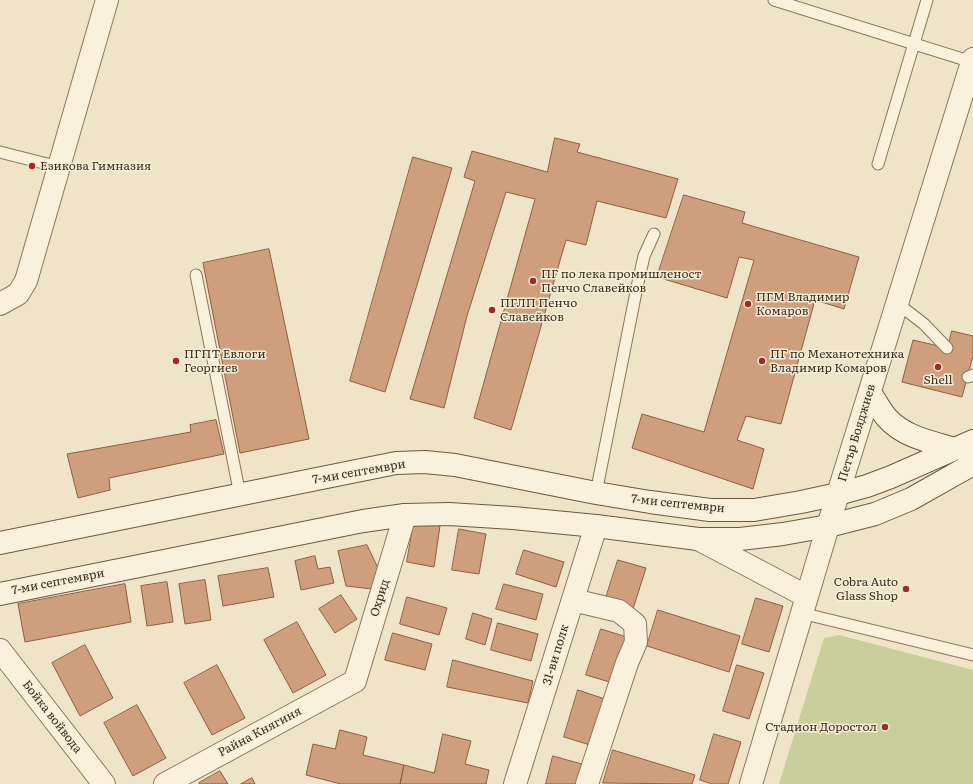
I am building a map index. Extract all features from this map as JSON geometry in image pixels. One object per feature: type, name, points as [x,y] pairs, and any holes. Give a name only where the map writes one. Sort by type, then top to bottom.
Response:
[{"type":"street","points":[[0,304],[18,294],[26,281],[107,0]]},
{"type":"street","name":"Петър Бояджиев","points":[[750,784],[828,526],[973,61]]},
{"type":"street","points":[[870,392],[887,418],[906,432],[925,440],[964,445]]},
{"type":"street","name":"7-ми септември","points":[[0,543],[396,463],[425,462],[455,465],[596,493],[650,502],[718,510],[754,510],[838,494],[891,477],[964,445]]},
{"type":"street","name":"7-ми септември","points":[[0,594],[363,521],[405,515],[463,515],[513,518],[596,526],[698,539],[740,539],[783,534],[828,526],[875,514],[911,499],[973,464]]},
{"type":"street","name":"Охрид","points":[[355,681],[405,515]]},
{"type":"street","name":"31-ви полк","points":[[516,784],[596,526]]},
{"type":"street","points":[[698,539],[804,605]]},
{"type":"street","points":[[573,600],[619,611],[635,624],[636,642],[627,663],[587,784]]},
{"type":"street","name":"Бойка войвода","points":[[0,650],[104,784]]},
{"type":"street","name":"Райна Княгиня","points":[[164,784],[355,681]]},
{"type":"lane","points":[[774,0],[973,61]]},
{"type":"lane","points":[[878,164],[927,0]]},
{"type":"lane","points":[[0,152],[59,167]]},
{"type":"lane","points":[[596,493],[637,286],[644,256],[654,234]]},
{"type":"lane","points":[[196,275],[240,495]]},
{"type":"lane","points":[[898,304],[924,324],[947,348]]},
{"type":"lane","points":[[804,605],[973,655]]},
{"type":"green space","name":"Стадион Доростол","points":[[839,635],[973,670],[973,784],[779,784],[824,638]]},
{"type":"building","name":"ПГ по лека промишленост Пенчо Славейков","points":[[555,138],[580,144],[577,152],[678,179],[666,218],[597,201],[586,245],[566,240],[511,430],[474,418],[535,199],[506,192],[467,316],[444,408],[410,399],[475,181],[464,177],[472,151],[547,172]]},
{"type":"building","points":[[413,157],[452,168],[385,392],[350,381]]},
{"type":"building","name":"ПГ по Механотехника Владимир Комаров","points":[[684,195],[745,212],[742,223],[859,257],[844,309],[815,300],[781,424],[746,416],[737,440],[764,449],[753,489],[632,448],[642,414],[704,432],[754,260],[739,257],[727,298],[657,277]]},
{"type":"building","points":[[269,249],[309,439],[240,453],[203,263]]},
{"type":"building","name":"Shell","points":[[952,331],[973,336],[973,356],[962,397],[902,382],[913,340],[947,348]]},
{"type":"building","points":[[216,420],[224,454],[109,478],[110,490],[78,498],[67,454],[191,432],[190,425]]},
{"type":"building","points":[[414,522],[440,526],[434,567],[407,562]]},
{"type":"building","points":[[459,529],[486,534],[479,574],[452,570]]},
{"type":"building","points":[[367,545],[380,572],[372,589],[346,586],[338,551]]},
{"type":"building","points":[[524,550],[564,562],[556,587],[516,574]]},
{"type":"building","points":[[315,556],[318,569],[330,567],[334,583],[301,590],[295,561]]},
{"type":"building","points":[[618,560],[646,568],[633,609],[605,601]]},
{"type":"building","points":[[268,568],[274,597],[223,606],[218,576]]},
{"type":"building","points":[[205,580],[211,620],[185,624],[179,584]]},
{"type":"building","points":[[167,582],[173,622],[147,626],[141,586]]},
{"type":"building","points":[[125,584],[131,622],[25,642],[18,604]]},
{"type":"building","points":[[504,584],[543,594],[536,620],[496,609]]},
{"type":"building","points":[[341,595],[357,619],[335,633],[319,609]]},
{"type":"building","points":[[407,597],[447,608],[439,635],[400,624]]},
{"type":"building","points":[[756,598],[783,606],[769,652],[742,644]]},
{"type":"building","points":[[658,610],[740,636],[729,672],[647,646]]},
{"type":"building","points":[[473,613],[492,619],[485,645],[466,639]]},
{"type":"building","points":[[297,622],[326,675],[293,693],[264,640]]},
{"type":"building","points":[[498,623],[538,634],[531,661],[491,650]]},
{"type":"building","points":[[601,629],[627,637],[613,683],[586,675]]},
{"type":"building","points":[[393,633],[432,644],[425,670],[385,660]]},
{"type":"building","points":[[85,645],[113,698],[80,716],[52,663]]},
{"type":"building","points":[[453,660],[533,681],[528,703],[447,687]]},
{"type":"building","points":[[217,665],[245,718],[212,735],[184,683]]},
{"type":"building","points":[[737,665],[764,673],[749,719],[723,711]]},
{"type":"building","points":[[578,690],[605,699],[590,745],[564,737]]},
{"type":"building","points":[[137,705],[166,758],[133,776],[104,723]]},
{"type":"building","points":[[340,730],[367,737],[363,755],[404,765],[400,784],[341,784],[306,775],[313,744],[335,749]]},
{"type":"building","points":[[443,734],[471,741],[465,764],[489,770],[486,784],[400,784],[404,765],[434,773]]},
{"type":"building","points":[[714,734],[741,742],[728,784],[712,784],[700,780]]},
{"type":"building","points":[[613,750],[695,775],[692,784],[603,783]]},
{"type":"building","points":[[553,756],[589,766],[584,784],[546,784]]},
{"type":"building","points":[[220,771],[228,784],[199,783]]},
{"type":"building","points":[[252,778],[255,784],[241,784]]},
{"type":"place","name":"Езикова Гимназия","points":[[32,166]]},
{"type":"place","name":"ПГ по лека промишленост Пенчо Славейков","points":[[533,281]]},
{"type":"place","name":"ПГМ Владимир Комаров","points":[[748,304]]},
{"type":"place","name":"ПГЛП Пенчо Славейков","points":[[492,310]]},
{"type":"place","name":"ПГПТ Евлоги Георгиев","points":[[176,361]]},
{"type":"place","name":"ПГ по Механотехника Владимир Комаров","points":[[762,361]]},
{"type":"place","name":"Shell","points":[[938,367]]},
{"type":"place","name":"Cobra Auto Glass Shop","points":[[906,589]]},
{"type":"place","name":"Стадион Доростол","points":[[885,727]]}]
